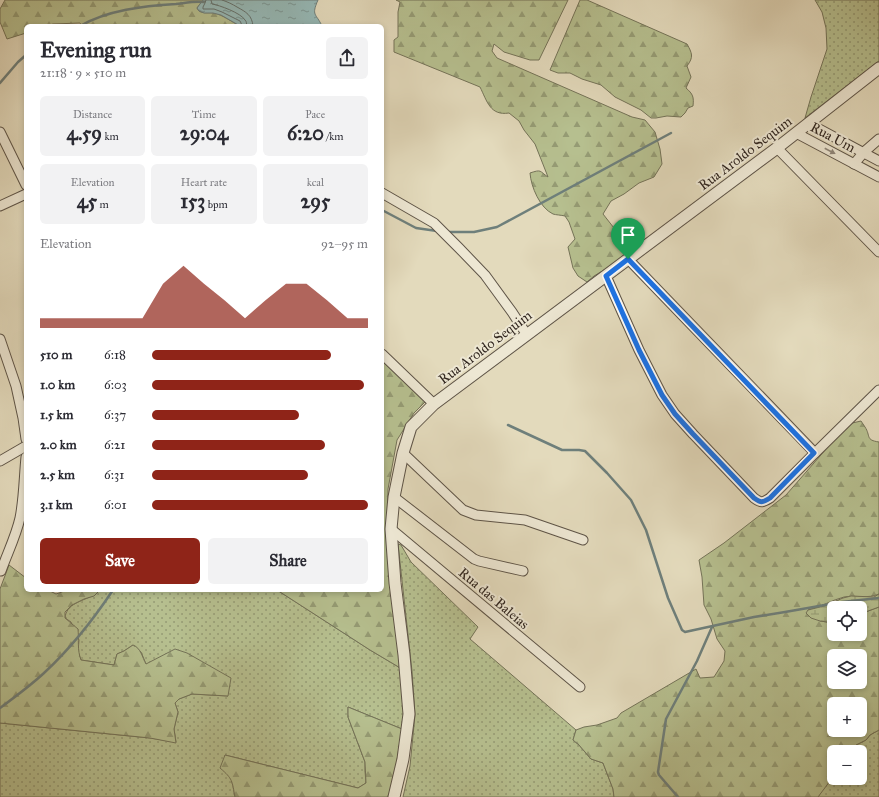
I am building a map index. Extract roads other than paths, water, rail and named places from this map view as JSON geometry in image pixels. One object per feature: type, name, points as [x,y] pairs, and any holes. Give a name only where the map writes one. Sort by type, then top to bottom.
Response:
[{"type":"street","name":"Rua Aroldo Sequim","points":[[394,797],[403,759],[409,714],[404,655],[395,583],[391,529],[394,497],[403,453],[411,428],[434,404],[796,133],[879,68]]},
{"type":"street","name":"Rua Um","points":[[808,123],[879,161]]},
{"type":"street","points":[[0,132],[24,181]]},
{"type":"street","name":"Rua Um","points":[[796,133],[879,177]]},
{"type":"street","points":[[854,164],[864,152],[879,139]]},
{"type":"street","points":[[776,148],[879,252]]},
{"type":"street","points":[[384,194],[434,223],[460,248],[485,275],[527,335]]},
{"type":"street","points":[[0,206],[24,195]]},
{"type":"street","points":[[628,259],[814,453]]},
{"type":"street","points":[[606,276],[639,350],[662,395],[675,414],[688,429],[754,498],[760,502],[764,502],[770,498],[879,390]]},
{"type":"street","points":[[0,339],[16,386],[24,425]]},
{"type":"street","points":[[384,356],[434,404]]},
{"type":"street","points":[[0,461],[24,447]]},
{"type":"street","points":[[403,453],[463,510],[476,515],[525,520],[583,540]]},
{"type":"street","points":[[0,571],[20,518],[24,482]]},
{"type":"street","points":[[394,497],[474,559],[523,571]]},
{"type":"street","name":"Rua das Baleias","points":[[391,529],[580,687]]},
{"type":"water","points":[[203,0],[318,0],[315,14],[321,24],[237,24],[221,15],[204,13],[199,11],[197,8]]},
{"type":"waterway","points":[[84,24],[102,16],[126,10],[151,6],[204,2]]},
{"type":"waterway","points":[[0,83],[24,57]]},
{"type":"waterway","points":[[448,232],[474,232],[497,227],[671,133]]},
{"type":"waterway","points":[[384,211],[416,228],[437,231]]},
{"type":"waterway","points":[[508,425],[562,450],[585,451],[631,500],[646,530],[668,598],[682,630],[685,632],[754,617],[842,602],[879,598]]},
{"type":"waterway","points":[[0,708],[44,673],[63,654],[89,623],[112,592]]},
{"type":"waterway","points":[[678,797],[658,772],[666,719],[697,661],[712,627]]}]
